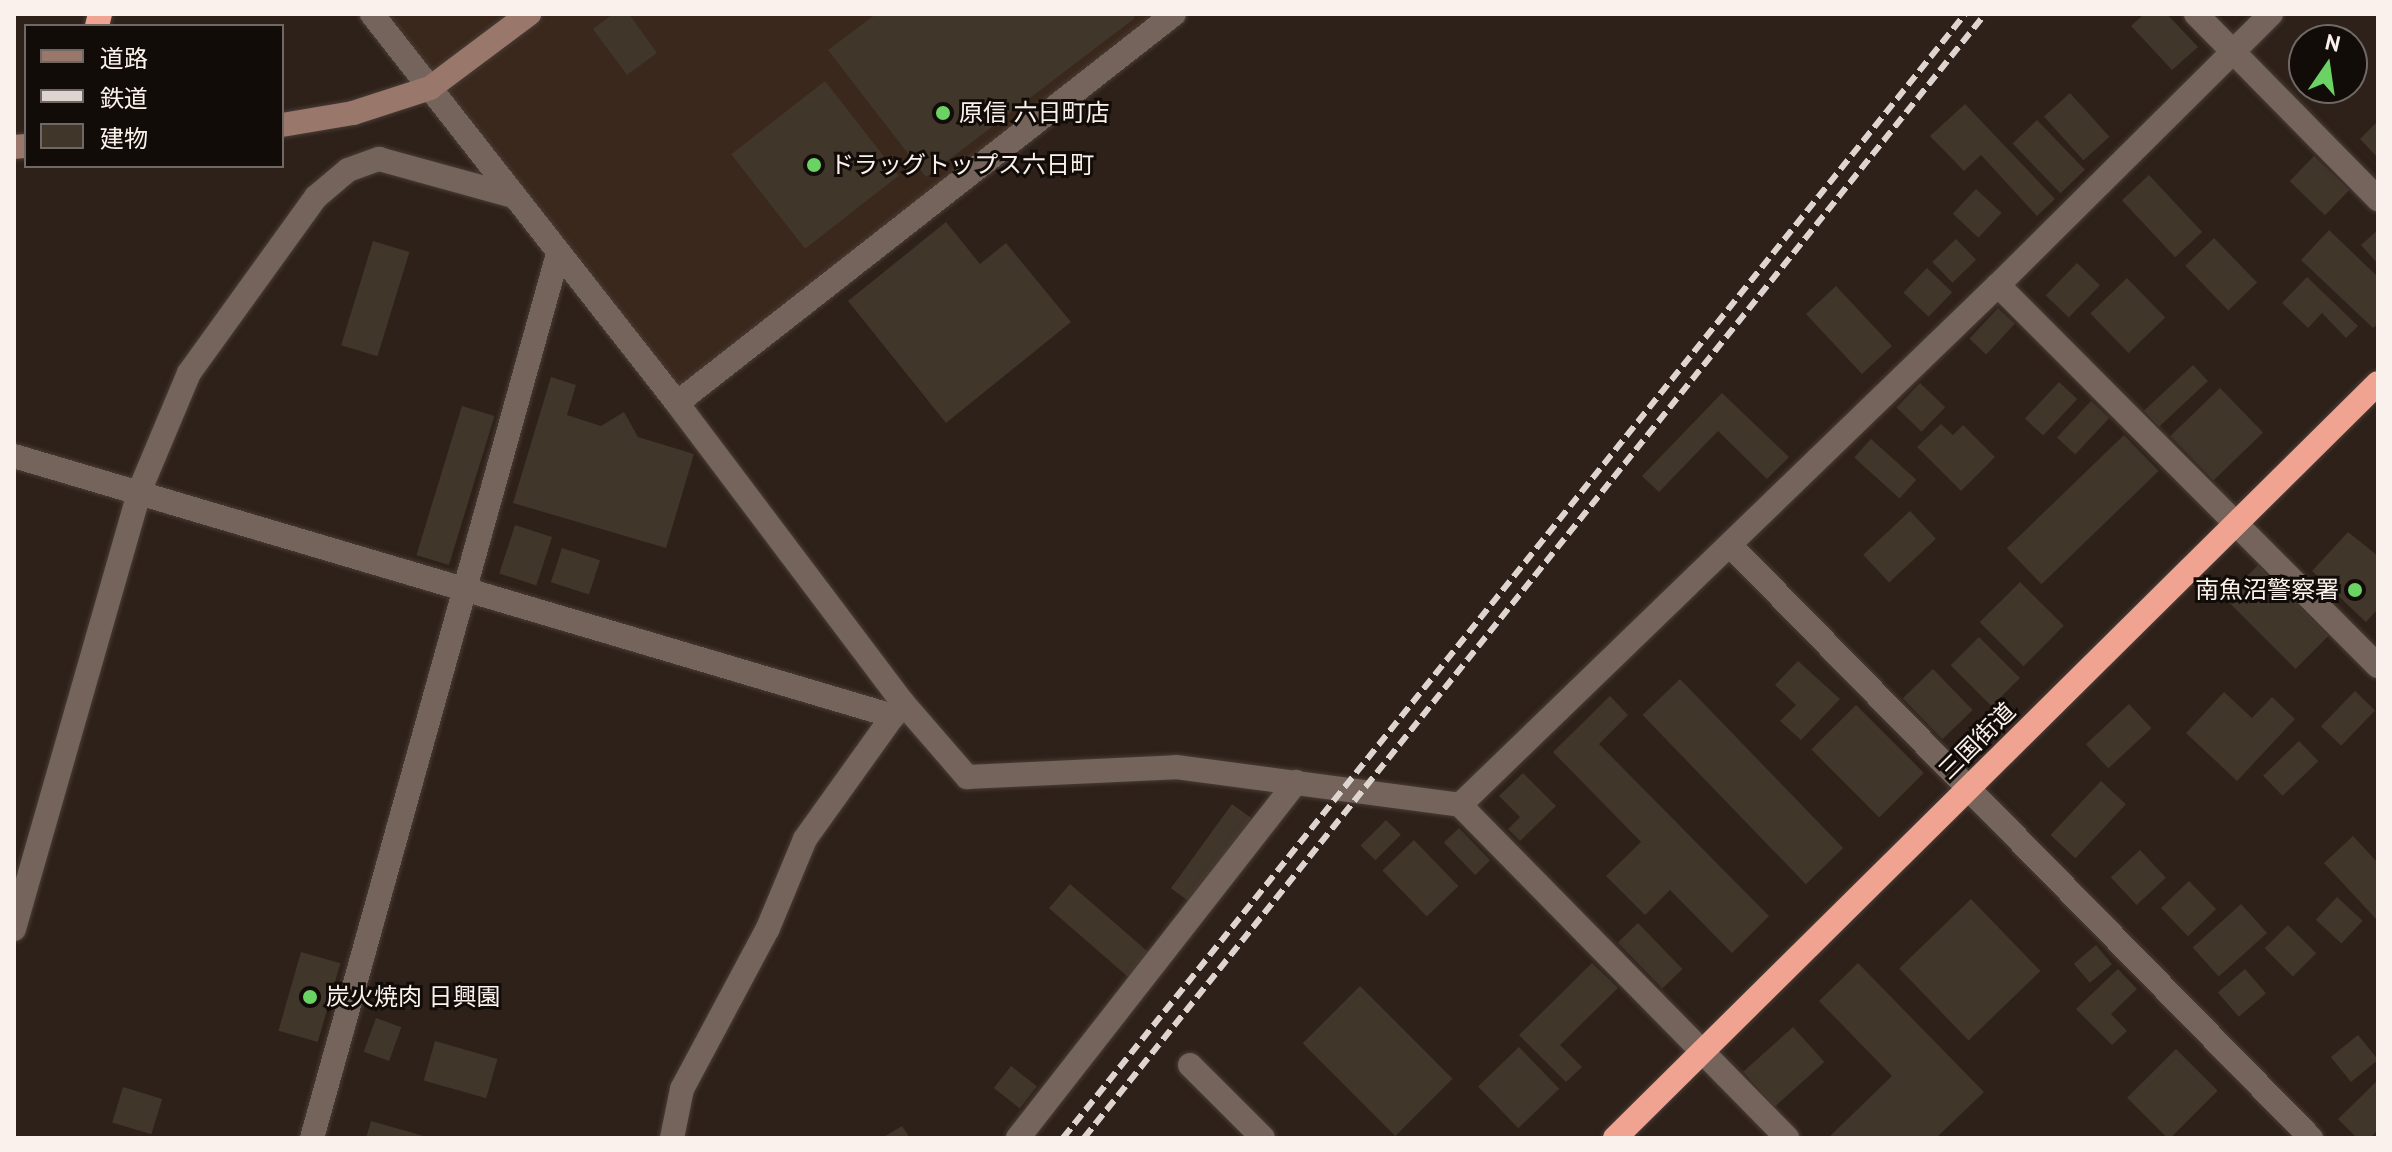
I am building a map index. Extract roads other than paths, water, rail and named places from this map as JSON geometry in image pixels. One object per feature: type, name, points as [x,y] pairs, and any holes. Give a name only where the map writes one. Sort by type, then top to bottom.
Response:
[{"type":"highway","name":"三国街道","points":[[1615,1138],[2378,383]]},
{"type":"street","points":[[372,14],[510,195],[677,403],[898,710],[967,777],[1176,767],[1460,805],[1787,1138]]},
{"type":"street","points":[[284,125],[353,113],[430,88],[529,14]]},
{"type":"street","points":[[677,403],[1174,14]]},
{"type":"street","points":[[2196,14],[2378,199]]},
{"type":"street","points":[[1460,805],[1731,546],[2271,14]]},
{"type":"street","points":[[14,929],[139,492],[189,373],[316,197],[348,170],[379,159],[510,195]]},
{"type":"street","points":[[312,1138],[558,254]]},
{"type":"street","points":[[1998,285],[2378,666]]},
{"type":"street","points":[[14,456],[898,710]]},
{"type":"street","points":[[1731,546],[1971,786],[2311,1138]]},
{"type":"street","points":[[672,1138],[682,1089],[768,928],[805,839],[898,710]]},
{"type":"street","points":[[1018,1138],[1296,782]]},
{"type":"street","points":[[1190,1065],[1263,1138]]},
{"type":"railway","points":[[1063,1138],[1965,14]]},
{"type":"railway","points":[[1084,1138],[1985,14]]},
{"type":"place","name":"原信 六日町店","points":[[943,113]]},
{"type":"place","name":"ドラッグトップス六日町","points":[[814,165]]},
{"type":"place","name":"南魚沼警察署","points":[[2355,590]]},
{"type":"place","name":"炭火焼肉 日興園","points":[[310,997]]}]
